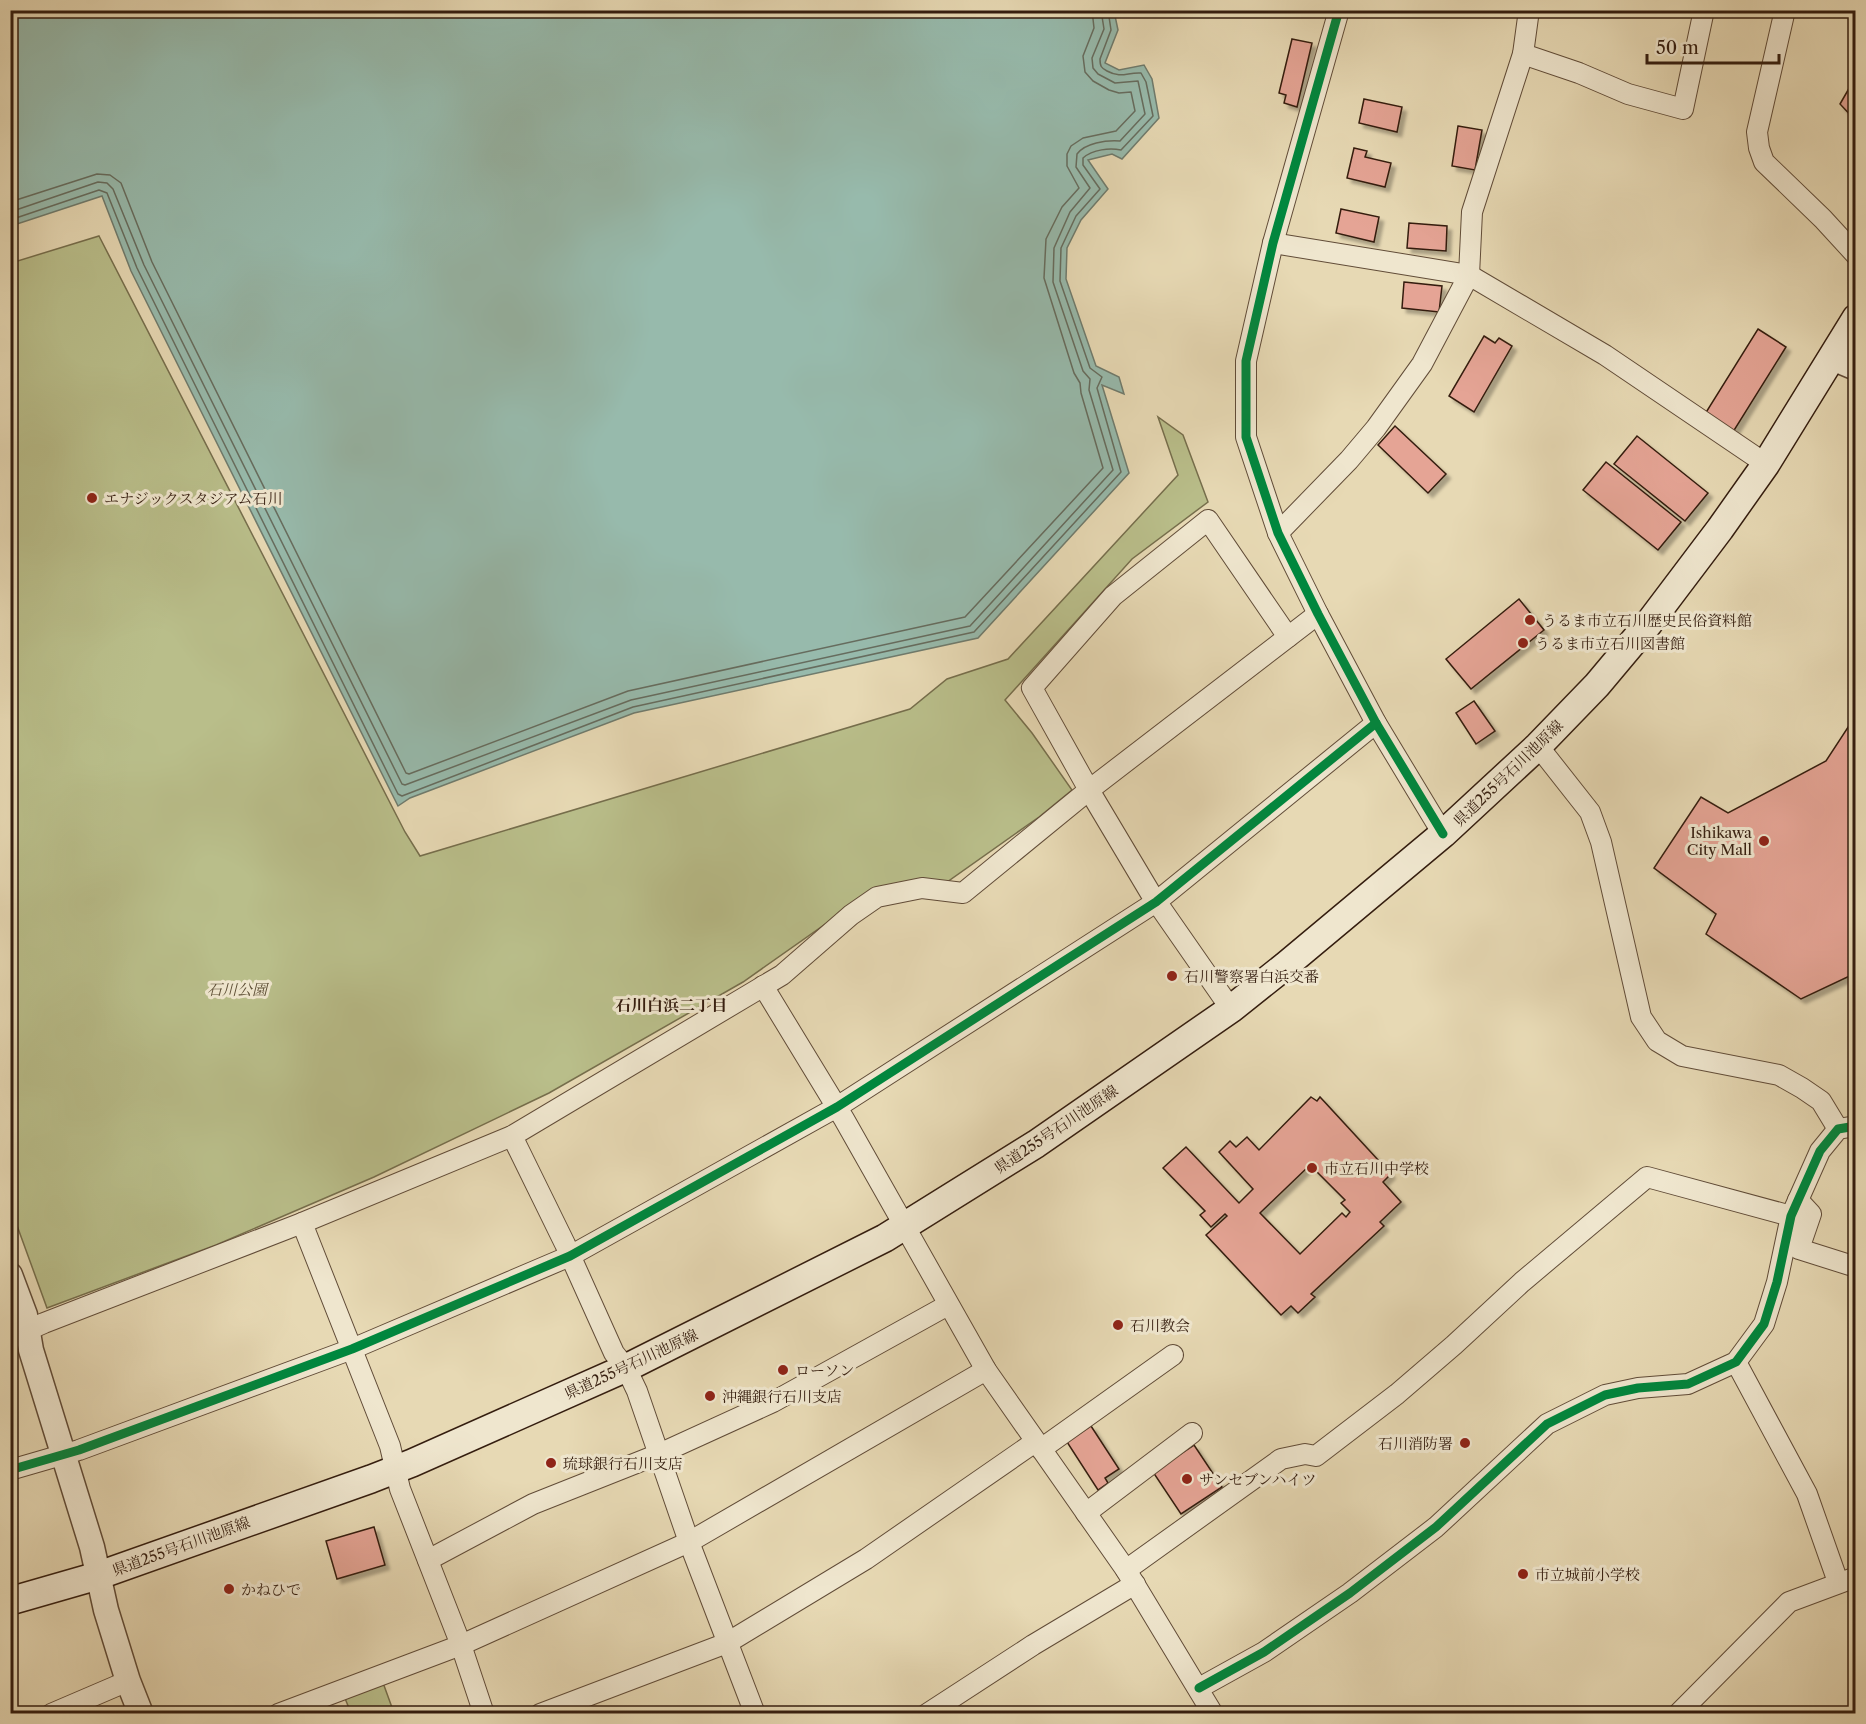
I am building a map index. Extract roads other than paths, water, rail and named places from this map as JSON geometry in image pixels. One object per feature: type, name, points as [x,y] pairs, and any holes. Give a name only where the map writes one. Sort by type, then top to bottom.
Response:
[{"type":"main road","name":"県道255号石川池原線","points":[[10,1601],[97,1576],[395,1469],[626,1368],[904,1226],[1036,1144],[1231,1009],[1443,834],[1538,746],[1597,685],[1649,623],[1844,363],[1856,318]]},
{"type":"street","points":[[1339,10],[1274,243],[1246,361],[1246,437],[1278,533],[1318,614],[1376,723],[1443,834]]},
{"type":"street","points":[[1278,533],[1349,460],[1376,428],[1422,364],[1469,275],[1473,212],[1523,54],[1529,10]]},
{"type":"street","points":[[1523,54],[1628,94],[1683,109],[1704,10]]},
{"type":"street","points":[[1785,10],[1758,124],[1759,148],[1764,162],[1773,172],[1823,219],[1856,255]]},
{"type":"street","points":[[1274,243],[1469,275],[1605,355],[1766,464]]},
{"type":"street","points":[[1231,1009],[1156,902],[1089,790],[1032,688],[1113,596],[1208,520],[1287,637]]},
{"type":"street","points":[[19,1334],[302,1223],[512,1136],[782,975],[851,915],[877,897],[922,888],[963,893],[1089,790],[1318,614]]},
{"type":"street","points":[[10,1470],[63,1455],[352,1349],[570,1256],[837,1107],[1156,902],[1376,723]]},
{"type":"street","points":[[1199,1688],[1264,1652],[1350,1593],[1436,1527],[1547,1424],[1605,1395],[1638,1388],[1688,1384],[1736,1362],[1764,1324],[1795,1208],[1820,1151],[1847,1128],[1821,1101],[1779,1075],[1682,1056],[1657,1041],[1641,1017],[1601,842],[1590,812],[1538,746]]},
{"type":"street","points":[[763,986],[837,1107],[986,1370],[1130,1577],[1213,1713]]},
{"type":"street","points":[[512,1136],[614,1353],[626,1368],[637,1391],[689,1542],[755,1713]]},
{"type":"street","points":[[927,1713],[1033,1645],[1130,1577],[1281,1460],[1305,1454],[1316,1456],[1397,1394],[1454,1346],[1522,1282],[1647,1177],[1795,1208],[1811,1214],[1799,1249],[1856,1267]]},
{"type":"street","points":[[302,1223],[390,1446],[400,1489],[461,1644],[484,1713]]},
{"type":"street","points":[[10,1275],[25,1314],[19,1334]]},
{"type":"street","points":[[428,1560],[533,1504],[658,1454],[773,1402],[948,1305]]},
{"type":"street","points":[[19,1334],[31,1350],[92,1547],[106,1610],[128,1681],[141,1713]]},
{"type":"street","points":[[540,1713],[727,1643],[866,1559],[1173,1355]]},
{"type":"street","points":[[1678,1713],[1789,1602],[1847,1580],[1807,1494],[1736,1362]]},
{"type":"street","points":[[278,1713],[461,1644],[689,1542],[986,1370]]},
{"type":"street","points":[[1086,1513],[1192,1433]]},
{"type":"street","points":[[51,1713],[128,1681]]},
{"type":"water","points":[[10,11],[1114,11],[1118,30],[1105,63],[1119,70],[1144,65],[1152,79],[1159,118],[1122,159],[1112,154],[1088,160],[1108,189],[1081,220],[1067,248],[1066,279],[1096,366],[1119,377],[1124,394],[1102,385],[1129,473],[978,638],[634,713],[410,798],[398,806],[131,271],[102,196],[11,226]]},
{"type":"place","name":"エナジックスタジアム石川","points":[[92,498]]},
{"type":"place","name":"うるま市立石川歴史民俗資料館","points":[[1530,620]]},
{"type":"place","name":"うるま市立石川図書館","points":[[1523,643]]},
{"type":"place","name":"Ishikawa City Mall","points":[[1764,841]]},
{"type":"place","name":"石川警察署白浜交番","points":[[1172,976]]},
{"type":"place","name":"市立石川中学校","points":[[1312,1168]]},
{"type":"place","name":"石川教会","points":[[1118,1325]]},
{"type":"place","name":"ローソン","points":[[783,1370]]},
{"type":"place","name":"沖縄銀行石川支店","points":[[710,1396]]},
{"type":"place","name":"石川消防署","points":[[1465,1443]]},
{"type":"place","name":"琉球銀行石川支店","points":[[551,1463]]},
{"type":"place","name":"サンセブンハイツ","points":[[1187,1479]]},
{"type":"place","name":"市立城前小学校","points":[[1523,1574]]},
{"type":"place","name":"かねひで","points":[[229,1589]]},
{"type":"district","name":"石川白浜二丁目","points":[[671,1005]]},
{"type":"park label","name":"石川公園","points":[[237,989]]}]
